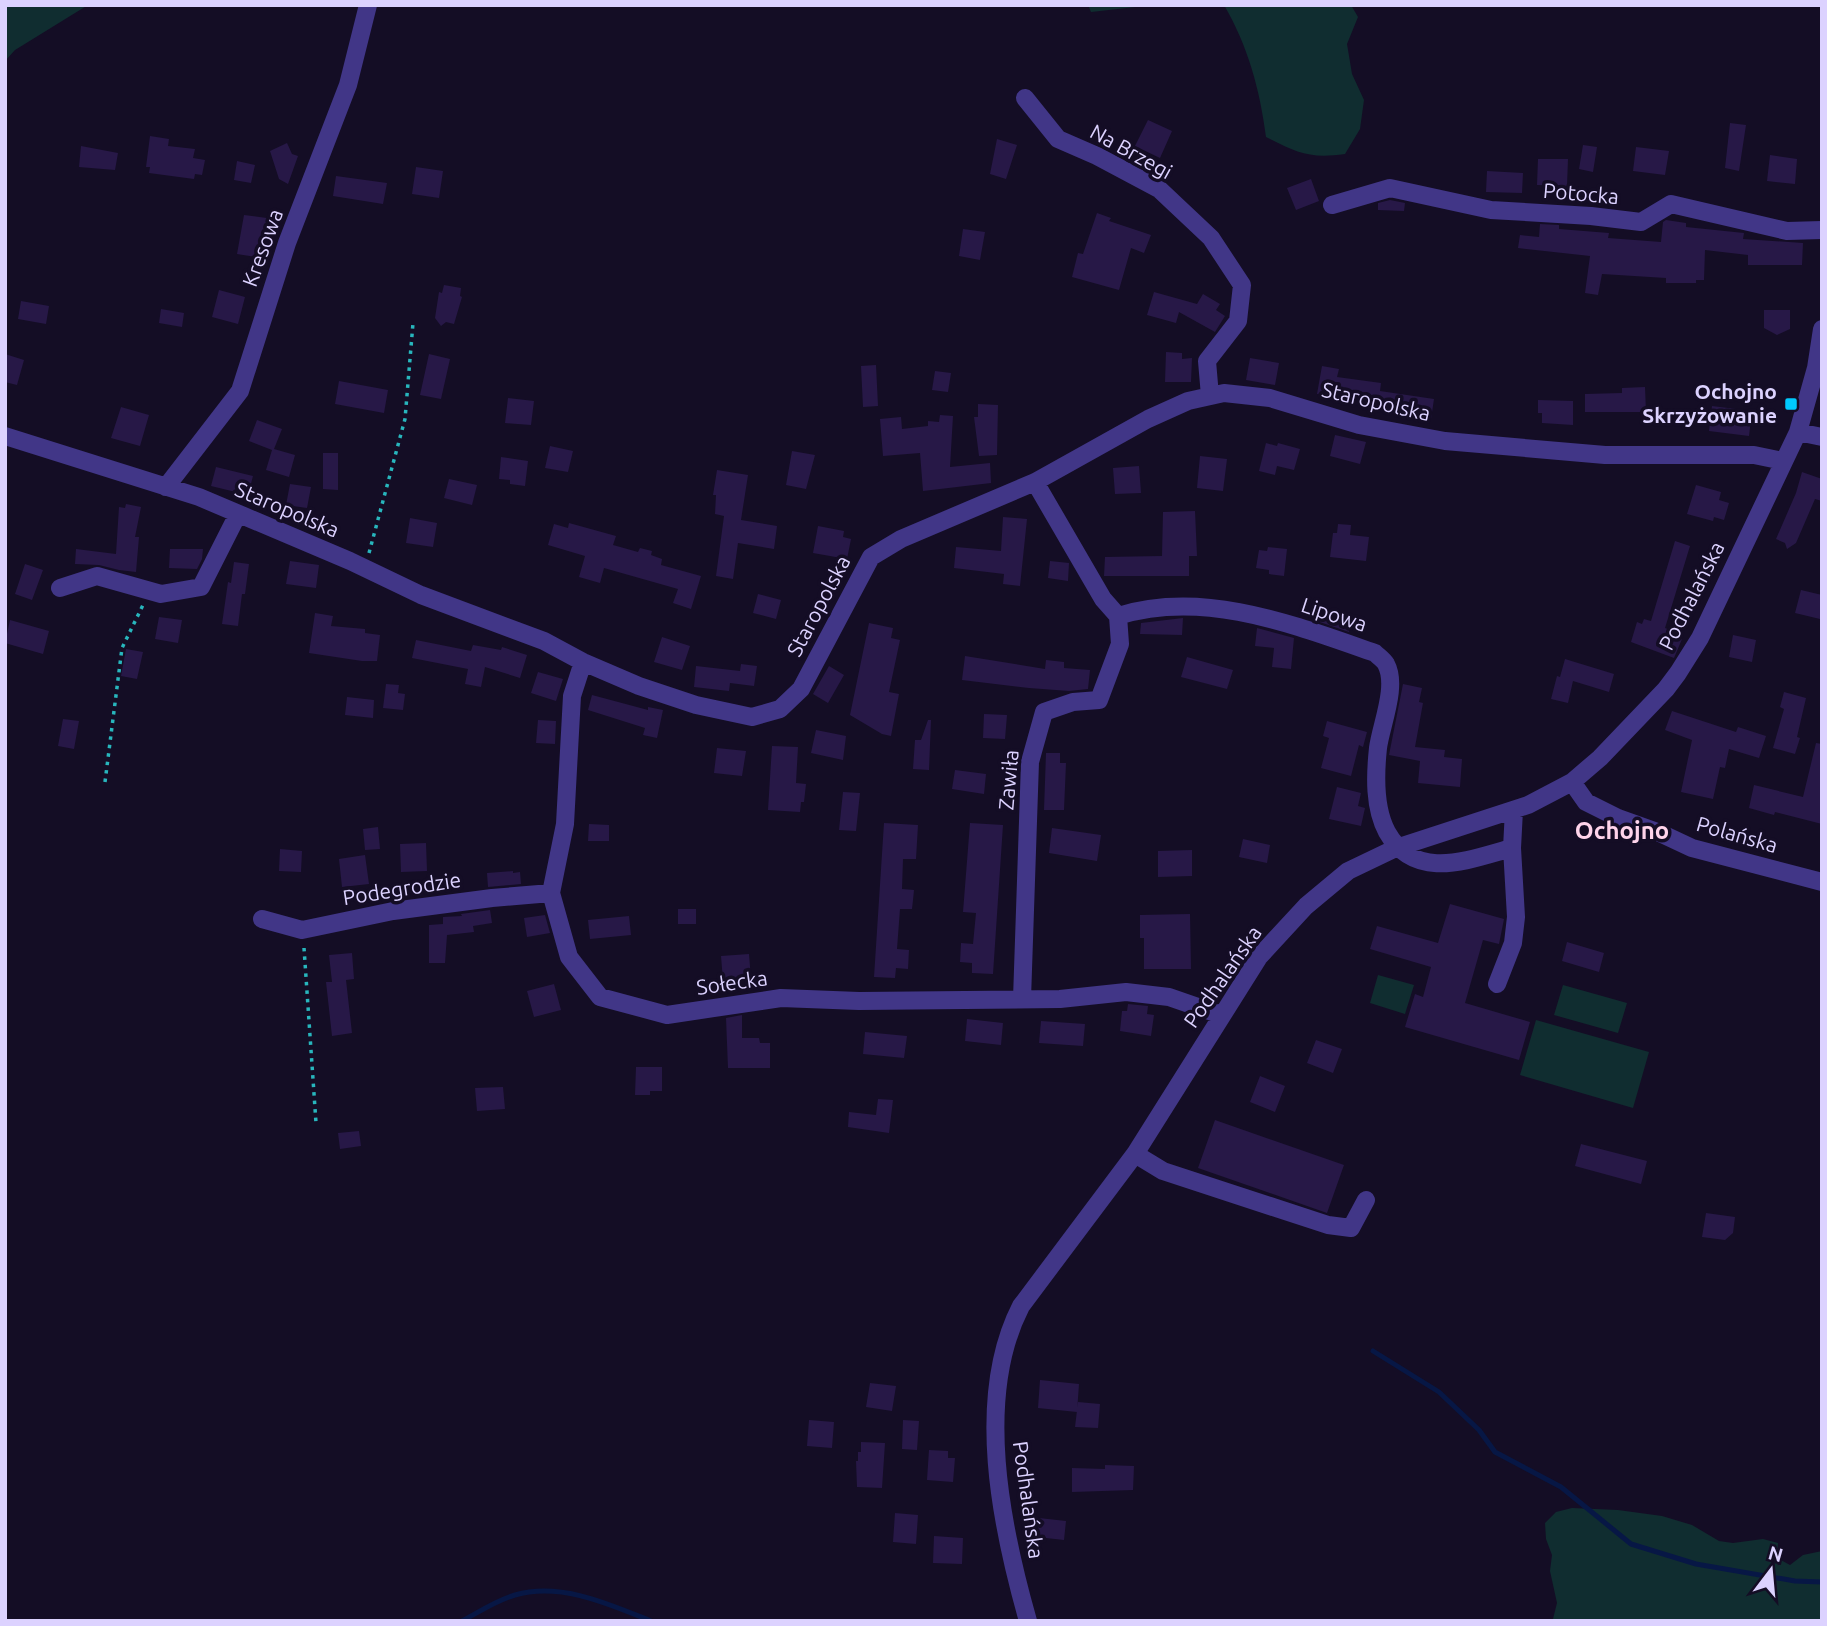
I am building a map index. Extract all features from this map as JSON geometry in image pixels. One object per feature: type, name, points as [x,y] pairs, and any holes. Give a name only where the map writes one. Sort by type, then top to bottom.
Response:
[{"type":"street","name":"Kresowa","points":[[166,486],[240,391],[287,243],[348,85],[368,5]]},
{"type":"street","name":"Na Brzegi","points":[[1026,98],[1058,139],[1159,189],[1211,238],[1242,285],[1238,321],[1207,361],[1210,396]]},
{"type":"street","name":"Potocka","points":[[1332,205],[1390,188],[1491,210],[1642,222],[1671,204],[1787,231],[1822,230]]},
{"type":"street","name":"Podhalańska","points":[[1028,1621],[1004,1519],[995,1432],[999,1364],[1021,1306],[1135,1154],[1259,957],[1307,906],[1349,871],[1396,848],[1544,799],[1572,782],[1609,749],[1678,673],[1700,638],[1798,432],[1816,368],[1822,330]]},
{"type":"street","name":"Staropolska","points":[[5,436],[200,497],[421,595],[544,641],[583,662],[639,686],[696,705],[752,718],[780,709],[801,689],[871,557],[901,539],[1035,482],[1149,419],[1188,401],[1224,393],[1270,398],[1359,425],[1445,441],[1605,455],[1754,456],[1783,460]]},
{"type":"street","points":[[1798,432],[1822,437]]},
{"type":"street","points":[[1035,482],[1070,538],[1103,599],[1118,616]]},
{"type":"street","points":[[60,588],[97,576],[161,594],[201,587],[238,514]]},
{"type":"street","name":"Lipowa","points":[[1118,616],[1187,606],[1241,613],[1273,619],[1375,653],[1386,664],[1390,680],[1378,748],[1377,797],[1383,824],[1396,848]]},
{"type":"street","name":"Zawiła","points":[[1022,999],[1030,762],[1044,712],[1073,702],[1099,700],[1120,644],[1118,616]]},
{"type":"street","name":"Sołecka","points":[[583,662],[572,696],[565,824],[551,893],[569,957],[600,997],[667,1016],[780,999],[1060,999],[1126,992],[1169,997],[1221,1015]]},
{"type":"street","name":"Polańska","points":[[1572,782],[1587,802],[1692,849],[1822,882]]},
{"type":"street","points":[[1497,984],[1513,943],[1516,917],[1512,848],[1514,810]]},
{"type":"street","points":[[1396,848],[1418,861],[1439,864],[1512,848]]},
{"type":"street","name":"Podegrodzie","points":[[262,919],[302,930],[393,911],[551,893]]},
{"type":"street","points":[[1135,1154],[1163,1171],[1328,1224],[1351,1228],[1366,1200]]},
{"type":"path","points":[[365,568],[405,419],[413,323]]},
{"type":"path","points":[[104,782],[122,648],[150,591]]},
{"type":"path","points":[[302,930],[316,1124]]},
{"type":"green space","points":[[5,5],[88,5],[15,50],[5,61]]},
{"type":"green space","points":[[1088,5],[1153,5],[1091,12]]},
{"type":"green space","points":[[1224,5],[1351,5],[1358,17],[1347,44],[1352,74],[1364,100],[1360,129],[1345,154],[1313,155],[1286,147],[1266,137],[1252,69],[1240,36]]},
{"type":"green space","points":[[1378,975],[1414,985],[1405,1014],[1370,1003]]},
{"type":"green space","points":[[1563,985],[1627,1003],[1618,1033],[1554,1015]]},
{"type":"green space","points":[[1536,1020],[1649,1052],[1633,1108],[1520,1075]]},
{"type":"green space","points":[[1572,1508],[1662,1516],[1692,1525],[1719,1541],[1733,1543],[1763,1539],[1778,1543],[1777,1558],[1790,1565],[1803,1555],[1822,1551],[1822,1621],[1548,1621],[1553,1619],[1557,1603],[1550,1571],[1552,1555],[1546,1539],[1545,1523],[1556,1512]]},
{"type":"building","points":[[1148,120],[1172,131],[1160,158],[1135,146]]},
{"type":"building","points":[[1730,123],[1746,125],[1739,171],[1725,168]]},
{"type":"building","points":[[150,136],[169,139],[168,146],[195,149],[193,158],[205,160],[202,175],[195,174],[194,179],[149,173],[150,167],[146,167]]},
{"type":"building","points":[[997,139],[1017,145],[1006,179],[990,174]]},
{"type":"building","points":[[287,143],[292,154],[298,156],[288,184],[279,179],[270,151]]},
{"type":"building","points":[[1583,145],[1597,147],[1593,172],[1579,169]]},
{"type":"building","points":[[81,146],[118,153],[115,170],[79,167]]},
{"type":"building","points":[[1636,147],[1669,151],[1665,175],[1633,171]]},
{"type":"building","points":[[1770,155],[1797,159],[1795,184],[1767,181]]},
{"type":"building","points":[[1538,159],[1568,159],[1567,186],[1537,185]]},
{"type":"building","points":[[237,161],[255,165],[251,183],[234,180]]},
{"type":"building","points":[[416,167],[443,171],[439,198],[412,194]]},
{"type":"building","points":[[1487,171],[1523,173],[1522,193],[1486,192]]},
{"type":"building","points":[[336,176],[387,183],[383,204],[333,196]]},
{"type":"building","points":[[1311,179],[1319,201],[1296,210],[1287,188]]},
{"type":"building","points":[[1390,200],[1405,203],[1404,211],[1378,210],[1378,203]]},
{"type":"building","points":[[1097,213],[1111,218],[1109,221],[1151,235],[1144,253],[1131,248],[1119,290],[1072,277],[1078,253],[1083,254]]},
{"type":"building","points":[[244,215],[274,219],[268,259],[237,254]]},
{"type":"building","points":[[1666,220],[1686,223],[1686,227],[1744,233],[1743,239],[1803,243],[1802,265],[1748,265],[1748,255],[1705,250],[1704,280],[1696,280],[1696,283],[1666,283],[1666,278],[1602,274],[1598,295],[1585,293],[1590,256],[1518,248],[1520,235],[1539,237],[1540,224],[1559,225],[1559,229],[1609,233],[1608,238],[1661,242],[1663,222]]},
{"type":"building","points":[[963,229],[985,232],[980,260],[959,256]]},
{"type":"building","points":[[444,285],[461,288],[462,297],[454,324],[446,322],[441,326],[435,318],[439,292],[442,293]]},
{"type":"building","points":[[219,290],[245,297],[238,324],[212,317]]},
{"type":"building","points":[[1154,292],[1197,304],[1203,294],[1220,304],[1216,310],[1225,316],[1215,332],[1179,312],[1176,323],[1147,315]]},
{"type":"building","points":[[21,301],[49,306],[46,324],[18,319]]},
{"type":"building","points":[[161,309],[184,313],[182,327],[159,323]]},
{"type":"building","points":[[1764,310],[1790,310],[1790,329],[1777,335],[1764,328]]},
{"type":"building","points":[[1166,352],[1182,353],[1182,359],[1192,358],[1191,382],[1165,382]]},
{"type":"building","points":[[5,354],[24,360],[17,385],[5,382]]},
{"type":"building","points":[[429,354],[450,359],[441,399],[420,395]]},
{"type":"building","points":[[1250,358],[1279,363],[1275,385],[1246,380]]},
{"type":"building","points":[[876,365],[878,406],[863,407],[861,366]]},
{"type":"building","points":[[1322,366],[1339,369],[1337,377],[1381,383],[1380,391],[1434,399],[1431,419],[1380,411],[1380,408],[1349,403],[1349,399],[1317,394]]},
{"type":"building","points":[[935,371],[951,373],[948,392],[932,390]]},
{"type":"building","points":[[339,381],[388,390],[384,413],[335,404]]},
{"type":"building","points":[[1645,387],[1646,412],[1585,412],[1585,394],[1622,393],[1622,388]]},
{"type":"building","points":[[508,398],[534,401],[531,425],[505,423]]},
{"type":"building","points":[[1538,400],[1573,401],[1573,425],[1542,423],[1542,413],[1538,413]]},
{"type":"building","points":[[978,404],[998,405],[997,455],[979,456],[974,417],[978,417]]},
{"type":"building","points":[[1712,406],[1752,411],[1749,436],[1709,431]]},
{"type":"building","points":[[121,407],[149,415],[140,446],[111,438]]},
{"type":"building","points":[[940,415],[953,416],[950,467],[990,463],[991,483],[923,491],[920,453],[883,456],[880,419],[901,417],[902,429],[928,426],[928,421],[939,422]]},
{"type":"building","points":[[257,420],[282,429],[274,449],[295,455],[289,477],[266,470],[272,450],[249,441]]},
{"type":"building","points":[[1335,435],[1366,442],[1360,464],[1330,456]]},
{"type":"building","points":[[1266,443],[1300,449],[1294,470],[1277,466],[1275,475],[1259,471]]},
{"type":"building","points":[[550,446],[573,451],[568,472],[545,468]]},
{"type":"building","points":[[792,451],[815,455],[806,489],[786,485]]},
{"type":"building","points":[[323,453],[338,453],[338,490],[323,489]]},
{"type":"building","points":[[1200,456],[1227,459],[1223,491],[1197,488]]},
{"type":"building","points":[[501,457],[528,461],[525,486],[499,479]]},
{"type":"building","points":[[1139,466],[1141,493],[1115,494],[1113,468]]},
{"type":"building","points":[[216,467],[253,476],[248,495],[211,486]]},
{"type":"building","points":[[717,470],[748,475],[741,520],[777,526],[774,549],[738,543],[733,579],[716,576],[724,516],[715,514],[716,495],[713,495]]},
{"type":"building","points":[[1802,472],[1822,479],[1822,501],[1815,499],[1796,543],[1787,549],[1785,543],[1776,539]]},
{"type":"building","points":[[449,479],[477,485],[472,505],[444,498]]},
{"type":"building","points":[[290,484],[311,487],[307,508],[286,505]]},
{"type":"building","points":[[1696,485],[1721,492],[1719,500],[1729,503],[1724,520],[1714,517],[1713,521],[1687,514]]},
{"type":"building","points":[[126,504],[141,507],[135,537],[139,537],[136,572],[99,565],[75,564],[76,549],[116,554],[119,507],[125,508]]},
{"type":"building","points":[[1195,511],[1197,556],[1189,556],[1189,576],[1104,576],[1105,557],[1162,556],[1163,512]]},
{"type":"building","points":[[1003,517],[1027,519],[1020,586],[1003,584],[1004,574],[954,568],[956,547],[1001,551]]},
{"type":"building","points":[[410,518],[437,523],[433,547],[406,543]]},
{"type":"building","points":[[569,523],[616,536],[613,545],[638,552],[640,548],[652,551],[651,555],[662,559],[661,565],[701,576],[691,609],[673,603],[678,589],[604,568],[600,583],[579,577],[585,556],[548,545],[554,524],[568,528]]},
{"type":"building","points":[[1338,524],[1351,525],[1350,535],[1369,537],[1366,561],[1330,557],[1333,533],[1337,533]]},
{"type":"building","points":[[818,526],[844,531],[843,537],[851,539],[847,559],[813,553]]},
{"type":"building","points":[[1675,541],[1690,546],[1665,628],[1679,633],[1678,638],[1682,639],[1674,658],[1631,642],[1637,622],[1642,624],[1644,619],[1651,621]]},
{"type":"building","points":[[1268,547],[1287,549],[1284,576],[1269,574],[1269,570],[1256,568],[1259,550],[1267,551]]},
{"type":"building","points":[[170,549],[203,549],[197,569],[169,568]]},
{"type":"building","points":[[290,561],[319,565],[316,588],[286,584]]},
{"type":"building","points":[[1050,561],[1069,563],[1068,581],[1048,578]]},
{"type":"building","points":[[234,562],[249,564],[238,626],[222,624]]},
{"type":"building","points":[[25,564],[43,570],[32,600],[15,594]]},
{"type":"building","points":[[1801,590],[1822,595],[1820,619],[1795,613]]},
{"type":"building","points":[[758,594],[781,600],[776,619],[753,613]]},
{"type":"building","points":[[1315,610],[1352,615],[1349,632],[1314,620]]},
{"type":"building","points":[[315,613],[333,616],[331,626],[365,629],[365,633],[380,635],[377,661],[309,653]]},
{"type":"building","points":[[159,617],[182,620],[178,643],[155,639]]},
{"type":"building","points":[[1183,618],[1182,635],[1140,634],[1141,623]]},
{"type":"building","points":[[10,620],[49,631],[43,654],[5,643]]},
{"type":"building","points":[[869,623],[893,628],[891,638],[900,640],[889,692],[899,694],[891,736],[882,734],[850,715]]},
{"type":"building","points":[[1257,628],[1294,638],[1291,669],[1272,667],[1274,648],[1255,646]]},
{"type":"building","points":[[1733,635],[1756,640],[1752,662],[1729,657]]},
{"type":"building","points":[[662,637],[690,646],[682,670],[654,662]]},
{"type":"building","points":[[416,640],[471,651],[473,645],[501,650],[502,647],[527,655],[520,678],[485,667],[481,687],[465,684],[468,669],[412,658]]},
{"type":"building","points":[[126,649],[143,652],[137,679],[121,676]]},
{"type":"building","points":[[965,656],[1045,669],[1046,660],[1064,662],[1064,668],[1090,670],[1088,689],[1069,691],[962,680]]},
{"type":"building","points":[[1187,657],[1233,670],[1227,689],[1181,677]]},
{"type":"building","points":[[1565,659],[1614,674],[1609,692],[1573,681],[1568,703],[1551,699]]},
{"type":"building","points":[[741,664],[757,666],[754,686],[730,683],[729,691],[694,687],[696,666],[740,671]]},
{"type":"building","points":[[829,666],[844,675],[828,703],[813,694]]},
{"type":"building","points":[[538,672],[563,679],[556,701],[531,693]]},
{"type":"building","points":[[386,684],[399,685],[398,693],[405,694],[403,710],[383,708]]},
{"type":"building","points":[[1403,684],[1422,688],[1419,702],[1423,703],[1415,747],[1445,750],[1444,757],[1462,759],[1460,787],[1418,783],[1420,761],[1389,755]]},
{"type":"building","points":[[1784,692],[1806,698],[1795,754],[1773,748],[1784,709],[1780,707]]},
{"type":"building","points":[[592,695],[648,710],[648,707],[663,710],[657,738],[643,735],[645,728],[588,710]]},
{"type":"building","points":[[347,697],[374,700],[373,718],[345,715]]},
{"type":"building","points":[[1672,711],[1736,732],[1738,727],[1766,736],[1759,758],[1729,749],[1725,768],[1720,767],[1713,799],[1681,792],[1692,740],[1665,730]]},
{"type":"building","points":[[984,714],[1007,715],[1005,739],[983,738]]},
{"type":"building","points":[[63,719],[79,721],[74,749],[58,746]]},
{"type":"building","points":[[538,720],[556,721],[555,744],[536,743]]},
{"type":"building","points":[[928,720],[931,720],[929,770],[913,769],[915,740],[921,740]]},
{"type":"building","points":[[1327,721],[1367,732],[1363,747],[1359,745],[1351,776],[1321,768],[1329,738],[1323,736]]},
{"type":"building","points":[[816,730],[846,736],[843,760],[811,753]]},
{"type":"building","points":[[1816,743],[1822,744],[1822,824],[1749,808],[1754,785],[1803,797]]},
{"type":"building","points":[[772,746],[798,747],[796,783],[806,784],[800,812],[768,810]]},
{"type":"building","points":[[717,748],[746,751],[742,776],[714,773]]},
{"type":"building","points":[[1046,753],[1060,753],[1060,763],[1066,763],[1064,810],[1044,810]]},
{"type":"building","points":[[955,770],[986,774],[984,794],[952,789]]},
{"type":"building","points":[[1337,787],[1361,793],[1358,806],[1365,808],[1361,826],[1329,819]]},
{"type":"building","points":[[843,792],[860,793],[856,831],[839,830]]},
{"type":"building","points":[[884,823],[918,825],[916,859],[903,859],[902,889],[914,890],[912,909],[900,909],[897,949],[909,950],[908,969],[896,968],[895,978],[874,977]]},
{"type":"building","points":[[970,823],[1003,825],[993,974],[972,973],[972,963],[960,962],[961,943],[973,944],[976,913],[963,912]]},
{"type":"building","points":[[589,824],[609,825],[609,841],[588,841]]},
{"type":"building","points":[[378,827],[380,849],[365,850],[363,829]]},
{"type":"building","points":[[1052,828],[1101,835],[1097,861],[1049,853]]},
{"type":"building","points":[[1243,839],[1270,845],[1267,863],[1239,857]]},
{"type":"building","points":[[426,843],[427,871],[401,872],[400,844]]},
{"type":"building","points":[[280,849],[302,851],[301,872],[279,871]]},
{"type":"building","points":[[1192,850],[1192,876],[1158,877],[1158,851]]},
{"type":"building","points":[[365,855],[369,884],[342,887],[339,859]]},
{"type":"building","points":[[520,872],[521,884],[488,887],[487,873]]},
{"type":"building","points":[[1450,904],[1504,919],[1499,944],[1483,940],[1465,1003],[1530,1022],[1519,1060],[1405,1027],[1415,994],[1423,997],[1431,967],[1370,949],[1377,926],[1438,943]]},
{"type":"building","points":[[678,909],[696,909],[696,924],[678,924]]},
{"type":"building","points":[[490,910],[492,923],[473,926],[474,932],[447,935],[445,963],[429,963],[429,925],[443,924],[443,917]]},
{"type":"building","points":[[1190,914],[1191,969],[1144,969],[1144,938],[1140,938],[1140,915]]},
{"type":"building","points":[[545,915],[550,933],[527,937],[524,918]]},
{"type":"building","points":[[629,916],[631,935],[590,939],[588,920]]},
{"type":"building","points":[[1567,942],[1604,953],[1599,972],[1562,961]]},
{"type":"building","points":[[352,953],[354,979],[346,980],[352,1033],[332,1036],[326,982],[332,982],[329,955]]},
{"type":"building","points":[[749,954],[751,979],[723,981],[721,956]]},
{"type":"building","points":[[554,984],[561,1010],[534,1017],[527,991]]},
{"type":"building","points":[[1128,1004],[1148,1006],[1147,1014],[1154,1015],[1151,1036],[1120,1031],[1122,1011],[1127,1011]]},
{"type":"building","points":[[742,1015],[742,1038],[759,1038],[760,1043],[770,1043],[770,1068],[728,1068],[726,1018]]},
{"type":"building","points":[[967,1019],[1003,1023],[1001,1045],[965,1041]]},
{"type":"building","points":[[1041,1021],[1085,1024],[1083,1046],[1039,1043]]},
{"type":"building","points":[[865,1032],[907,1036],[904,1058],[863,1054]]},
{"type":"building","points":[[1316,1040],[1342,1049],[1333,1073],[1307,1063]]},
{"type":"building","points":[[636,1067],[662,1067],[662,1091],[650,1091],[650,1095],[635,1095]]},
{"type":"building","points":[[1260,1076],[1285,1086],[1275,1112],[1250,1102]]},
{"type":"building","points":[[503,1087],[505,1109],[477,1111],[475,1088]]},
{"type":"building","points":[[878,1099],[893,1100],[889,1133],[848,1127],[849,1112],[876,1115]]},
{"type":"building","points":[[1215,1120],[1344,1165],[1327,1213],[1198,1168]]},
{"type":"building","points":[[359,1131],[361,1146],[340,1149],[338,1133]]},
{"type":"building","points":[[1581,1144],[1647,1161],[1641,1184],[1575,1166]]},
{"type":"building","points":[[1706,1213],[1735,1217],[1733,1233],[1725,1240],[1702,1237]]},
{"type":"building","points":[[1040,1380],[1079,1384],[1077,1412],[1038,1408]]},
{"type":"building","points":[[870,1383],[896,1386],[892,1411],[866,1407]]},
{"type":"building","points":[[1078,1402],[1100,1404],[1098,1428],[1075,1427]]},
{"type":"building","points":[[809,1420],[834,1422],[832,1448],[807,1446]]},
{"type":"building","points":[[903,1420],[919,1421],[917,1450],[902,1449]]},
{"type":"building","points":[[861,1442],[885,1443],[882,1488],[857,1487],[856,1461],[858,1452],[861,1452]]},
{"type":"building","points":[[929,1450],[948,1451],[948,1458],[955,1458],[953,1482],[927,1480]]},
{"type":"building","points":[[1105,1465],[1134,1466],[1133,1490],[1072,1492],[1072,1468],[1105,1469]]},
{"type":"building","points":[[895,1513],[918,1515],[916,1544],[893,1542]]},
{"type":"building","points":[[1039,1518],[1066,1521],[1064,1540],[1037,1537]]},
{"type":"building","points":[[934,1536],[963,1538],[962,1564],[933,1563]]},
{"type":"waterway","points":[[1373,1351],[1439,1392],[1479,1430],[1495,1452],[1561,1487],[1631,1544],[1696,1564],[1795,1581],[1822,1582]]},
{"type":"waterway","points":[[462,1621],[508,1597],[550,1591],[584,1597],[651,1621]]},
{"type":"place","name":"Ochojno Skrzyżowanie","points":[[1791,404]]},
{"type":"district","name":"Ochojno","points":[[1622,831]]}]
